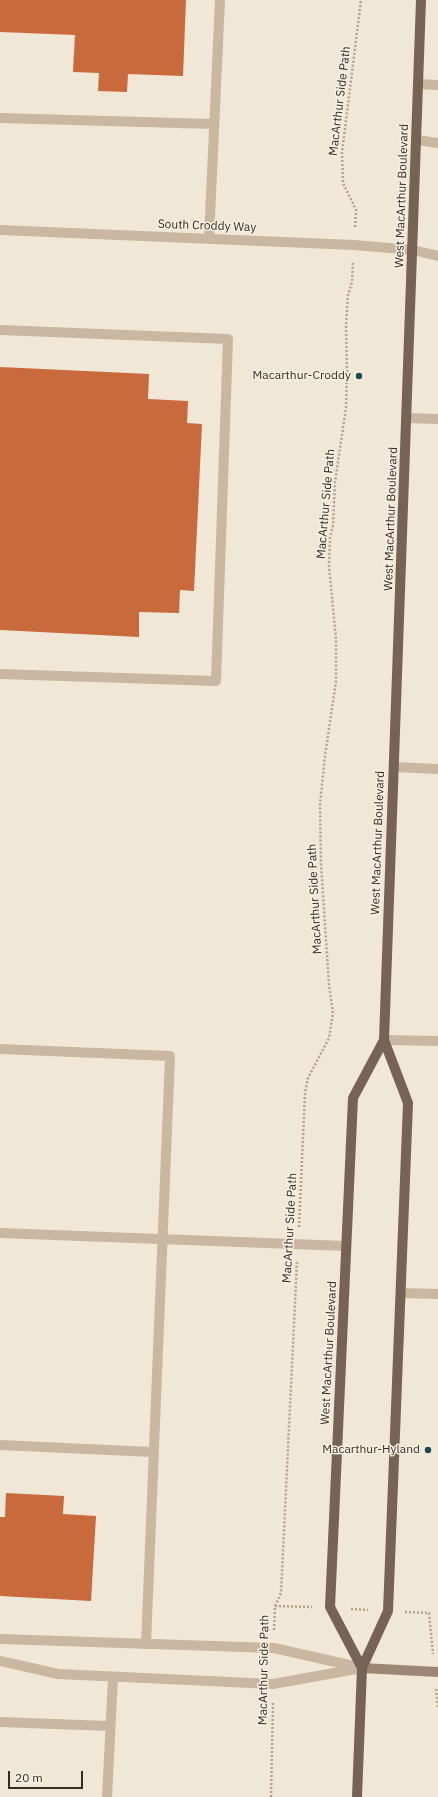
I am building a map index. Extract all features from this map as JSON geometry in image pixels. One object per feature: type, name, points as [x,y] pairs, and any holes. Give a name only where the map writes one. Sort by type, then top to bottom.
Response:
[{"type":"main road","name":"West MacArthur Boulevard","points":[[357,1797],[362,1668],[388,1611],[402,1293],[408,1103],[384,1040],[408,418],[422,0]]},
{"type":"main road","name":"West MacArthur Boulevard","points":[[362,1668],[330,1608],[353,1098],[384,1040]]},
{"type":"street","points":[[208,239],[220,0]]},
{"type":"street","points":[[419,84],[438,85]]},
{"type":"street","points":[[0,118],[214,124]]},
{"type":"street","points":[[417,140],[438,143]]},
{"type":"street","name":"South Croddy Way","points":[[0,230],[354,245],[413,250],[438,256]]},
{"type":"street","points":[[0,330],[228,339],[216,681],[0,674]]},
{"type":"street","points":[[408,418],[438,419]]},
{"type":"street","points":[[394,767],[438,768]]},
{"type":"street","points":[[384,1040],[438,1041]]},
{"type":"street","points":[[0,1049],[170,1056],[152,1452],[146,1644]]},
{"type":"street","points":[[0,1233],[346,1246]]},
{"type":"street","points":[[402,1293],[438,1294]]},
{"type":"street","points":[[0,1446],[152,1452]]},
{"type":"street","points":[[0,1639],[274,1648],[362,1668],[438,1672]]},
{"type":"street","points":[[0,1661],[58,1674],[273,1684],[362,1668]]},
{"type":"street","points":[[107,1797],[113,1677]]},
{"type":"street","points":[[0,1722],[110,1726]]},
{"type":"path","name":"MacArthur Side Path","points":[[274,1648],[275,1606],[281,1593],[305,1093],[308,1078],[329,1038],[333,1013],[329,985],[321,864],[320,804],[325,756],[336,681],[336,638],[329,566],[330,538],[333,525],[335,482],[346,408],[346,326],[348,295],[352,282],[356,210],[343,183],[342,153],[361,0]]},
{"type":"path","name":"MacArthur Side Path","points":[[271,1797],[273,1684]]},
{"type":"building","points":[[0,0],[186,0],[183,76],[128,74],[127,92],[98,91],[99,73],[73,72],[75,35],[0,32]]},
{"type":"building","points":[[0,367],[149,374],[148,399],[188,401],[187,423],[202,424],[194,591],[180,590],[179,613],[139,612],[139,637],[0,630]]},
{"type":"building","points":[[6,1493],[64,1496],[63,1514],[96,1516],[91,1601],[0,1596],[0,1517],[5,1517]]},
{"type":"place","name":"Macarthur-Croddy","points":[[359,376]]},
{"type":"place","name":"Macarthur-Hyland","points":[[428,1450]]}]
